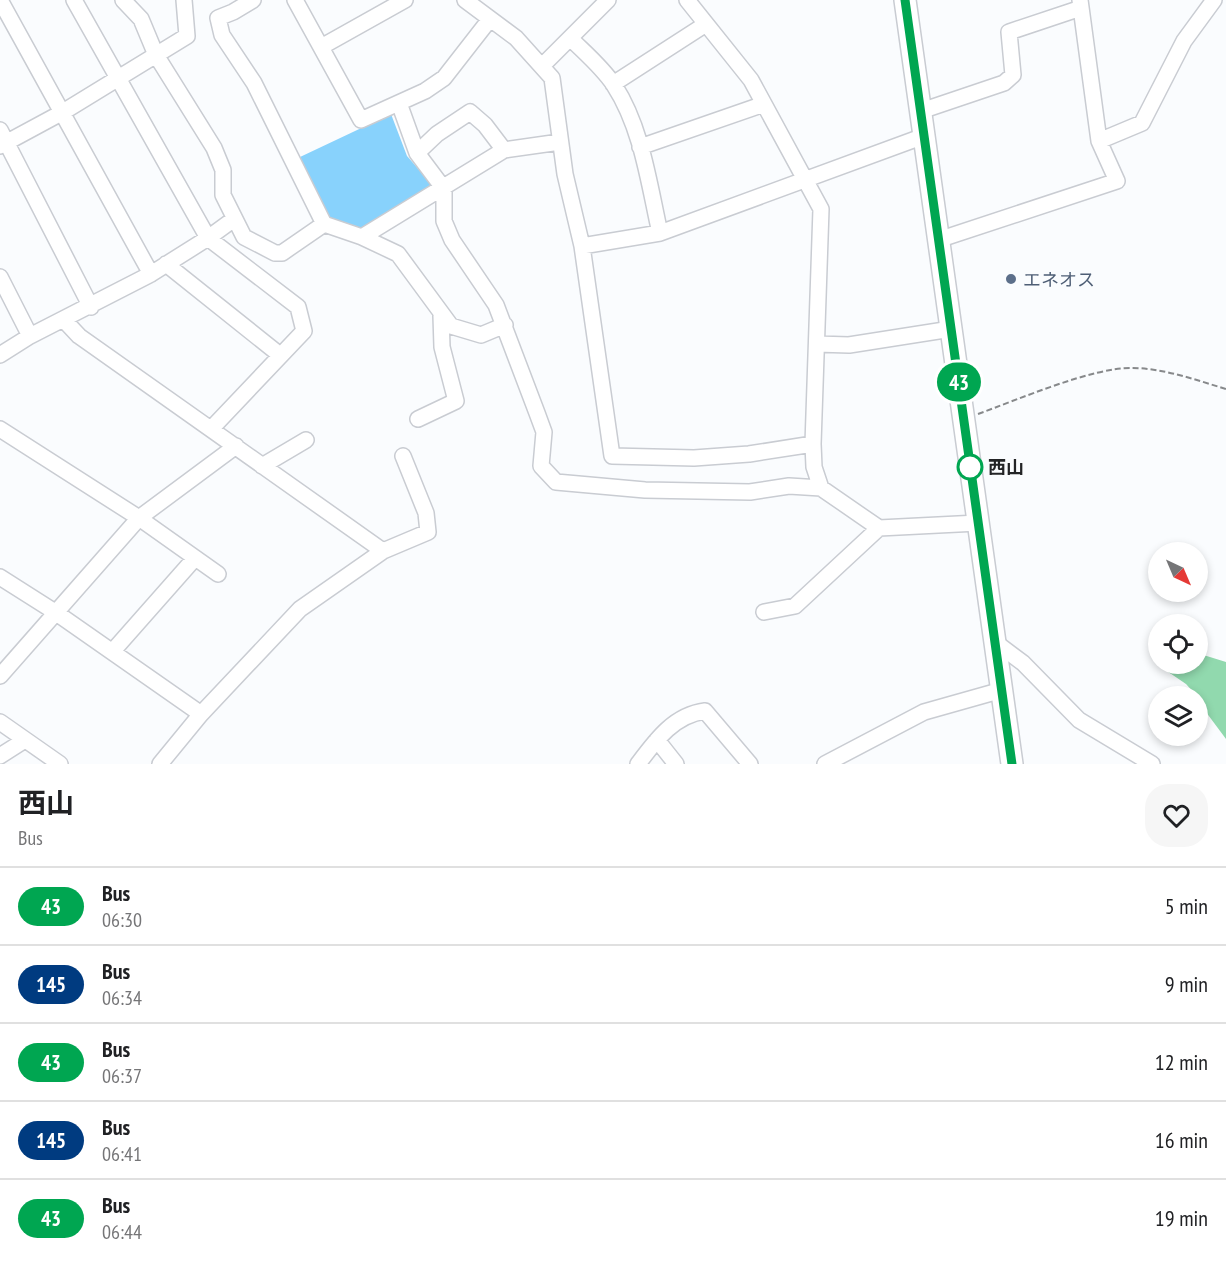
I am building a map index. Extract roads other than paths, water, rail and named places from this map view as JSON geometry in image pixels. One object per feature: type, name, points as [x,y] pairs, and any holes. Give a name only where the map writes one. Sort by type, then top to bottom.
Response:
[{"type":"highway","points":[[905,0],[1012,764]]},
{"type":"street","points":[[0,0],[151,274]]},
{"type":"street","points":[[74,0],[208,238],[298,307],[304,331],[211,429]]},
{"type":"street","points":[[123,0],[141,19],[156,55],[214,148],[223,170],[223,195],[234,219],[249,241],[275,253],[282,253],[324,225]]},
{"type":"street","points":[[91,307],[2,140],[63,112],[187,36],[184,0]]},
{"type":"street","points":[[253,0],[218,18],[222,35],[254,83],[324,225],[362,237],[398,254],[441,316],[451,326],[481,335],[505,325]]},
{"type":"street","points":[[295,0],[361,120],[399,103],[444,78],[490,19]]},
{"type":"street","points":[[321,47],[405,0]]},
{"type":"street","points":[[543,65],[608,0]]},
{"type":"street","points":[[687,0],[744,70],[821,209],[813,444],[814,467],[821,488]]},
{"type":"street","points":[[1098,141],[1142,123],[1184,41],[1215,0]]},
{"type":"street","points":[[469,1],[516,38],[543,65],[552,78],[560,142],[582,246],[612,456],[694,458],[749,454],[813,444]]},
{"type":"street","points":[[921,111],[1004,83],[1013,75],[1009,33],[1080,4],[1098,141],[1117,181],[938,240]]},
{"type":"street","points":[[613,84],[706,24]]},
{"type":"street","points":[[570,38],[613,84],[626,105],[640,147],[660,233]]},
{"type":"street","points":[[399,103],[417,153],[444,189],[444,221],[505,325],[544,432],[541,466],[556,483],[645,490],[750,492],[789,486],[821,488],[879,528],[978,523]]},
{"type":"street","points":[[640,147],[764,104]]},
{"type":"street","points":[[417,153],[437,134],[470,112],[485,125],[504,150]]},
{"type":"street","points":[[582,246],[660,233],[924,136]]},
{"type":"street","points":[[362,237],[444,189],[504,150],[560,142]]},
{"type":"street","points":[[0,355],[30,336],[91,307],[151,274],[234,219]]},
{"type":"street","points":[[166,264],[280,355]]},
{"type":"street","points":[[0,277],[30,336]]},
{"type":"street","points":[[418,419],[456,401],[442,347],[441,316]]},
{"type":"street","points":[[64,320],[79,336],[383,551]]},
{"type":"street","points":[[817,344],[849,345],[951,329]]},
{"type":"street","points":[[0,429],[139,518],[218,574]]},
{"type":"street","points":[[262,466],[306,440]]},
{"type":"street","points":[[0,676],[139,518],[236,446]]},
{"type":"street","points":[[160,764],[201,714],[300,609],[383,551],[428,532],[426,513],[403,456]]},
{"type":"street","points":[[764,612],[795,606],[879,528]]},
{"type":"street","points":[[112,652],[195,558]]},
{"type":"street","points":[[0,577],[55,612],[201,714]]},
{"type":"street","points":[[995,642],[1023,663],[1079,720],[1152,764]]},
{"type":"street","points":[[825,764],[924,712],[1002,690]]},
{"type":"street","points":[[638,764],[657,740],[687,714],[705,711],[750,764]]},
{"type":"street","points":[[0,722],[60,764]]},
{"type":"street","points":[[0,756],[25,740]]},
{"type":"street","points":[[657,740],[676,764]]},
{"type":"water","points":[[391,114],[407,156],[435,188],[361,231],[329,221],[300,157]]},
{"type":"place","name":"エネオス","points":[[1011,279]]},
{"type":"place","name":"西山","points":[[970,467]]}]
